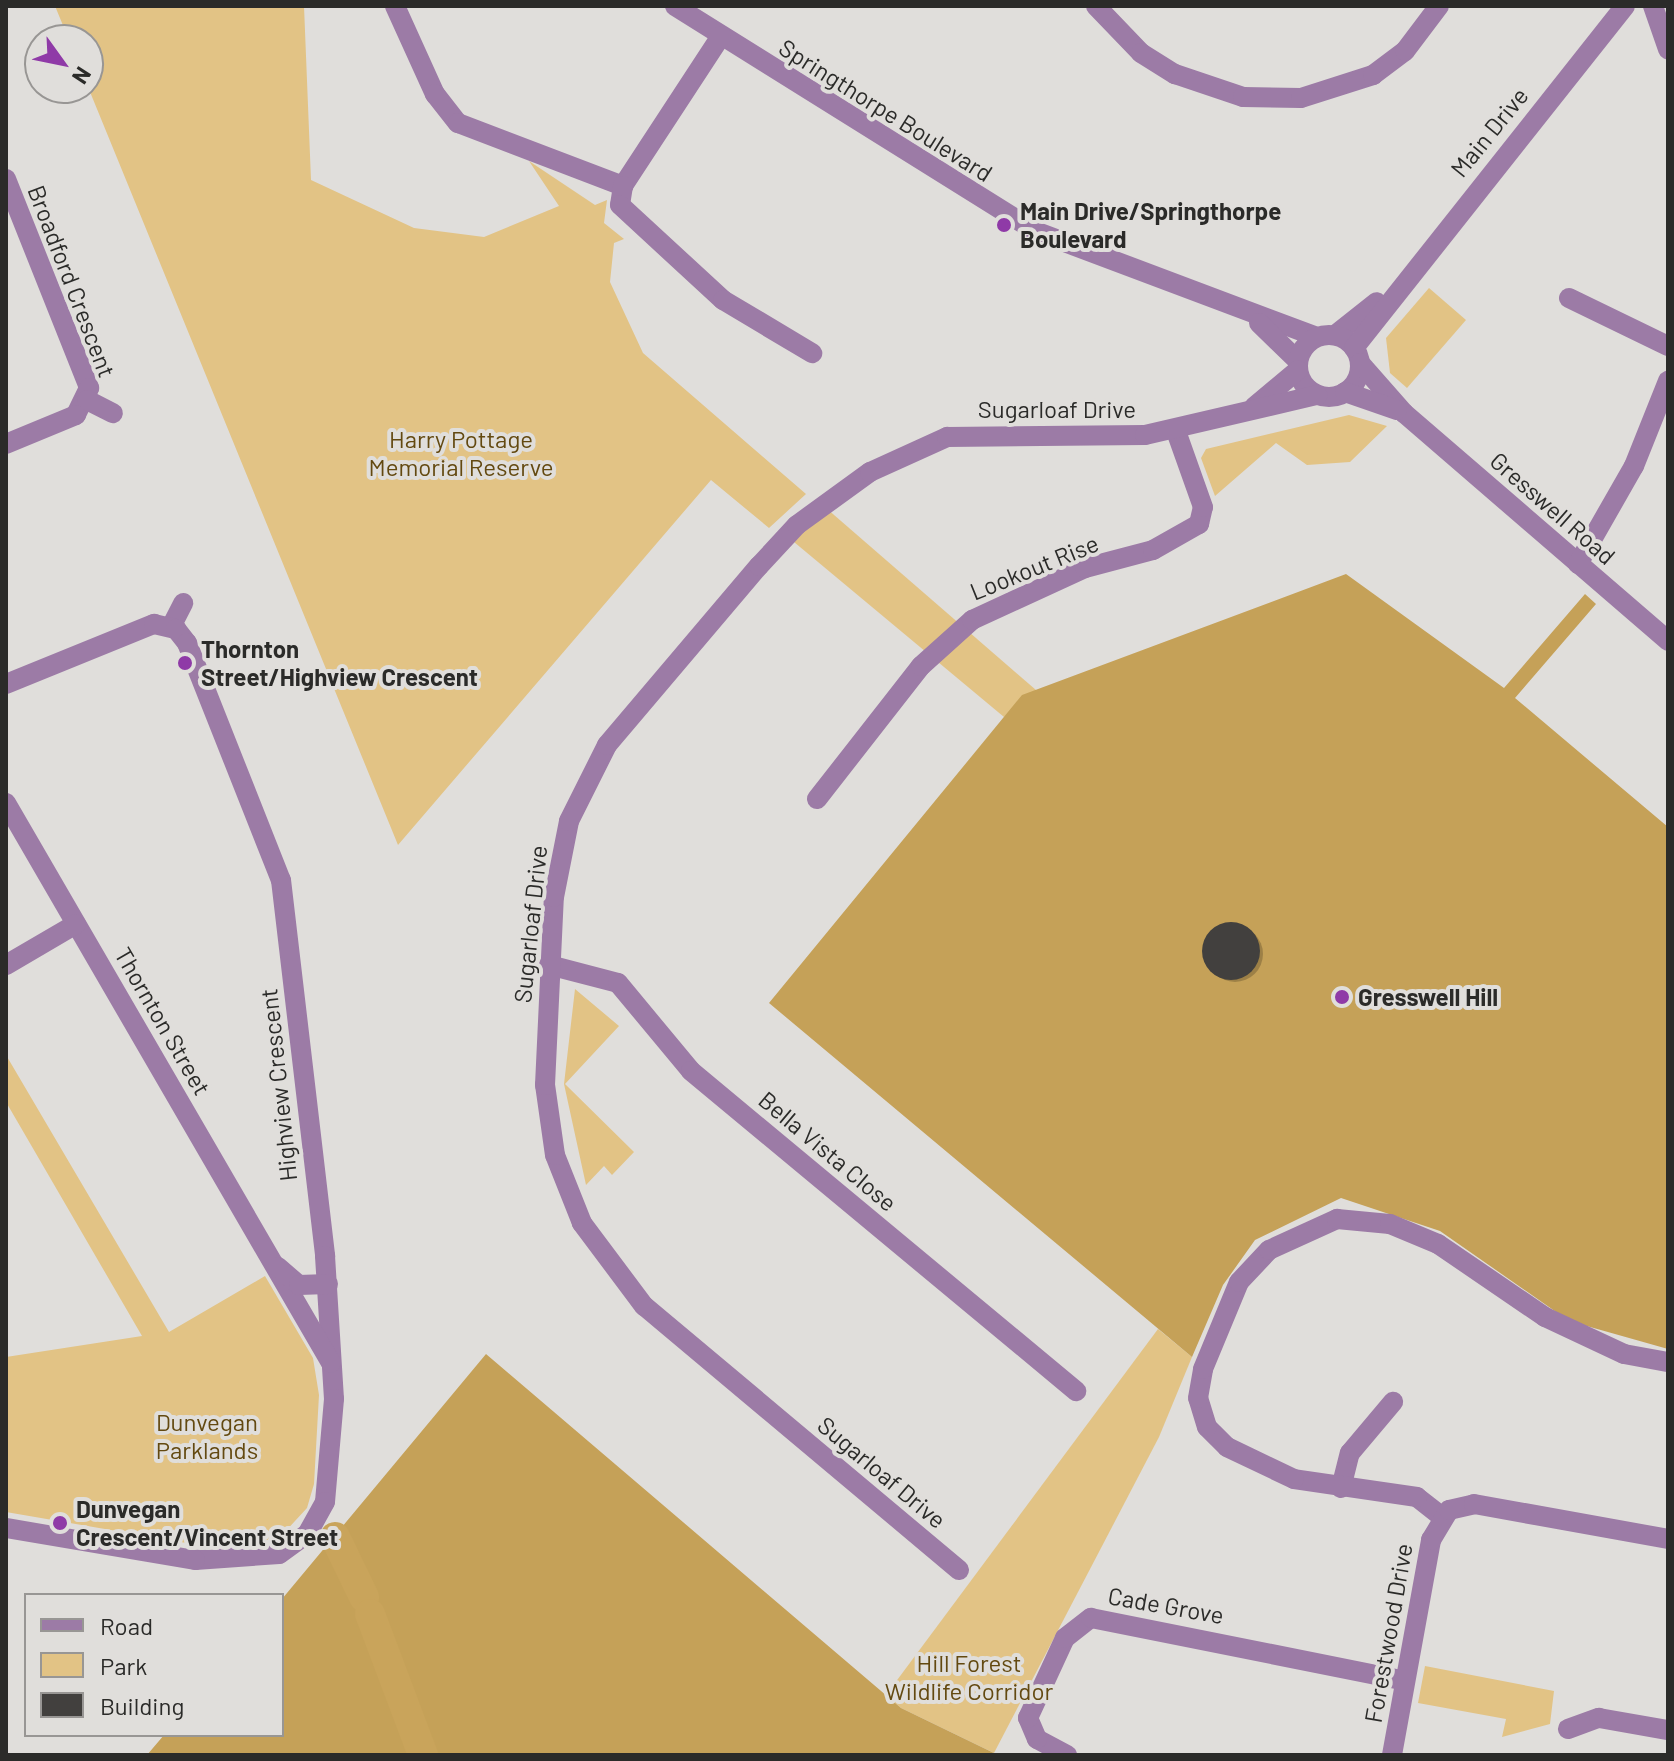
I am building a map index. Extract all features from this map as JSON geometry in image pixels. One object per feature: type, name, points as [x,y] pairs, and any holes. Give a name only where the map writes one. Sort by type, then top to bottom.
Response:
[{"type":"street","points":[[395,6],[435,94],[458,123],[623,186]]},
{"type":"street","name":"Springthorpe Boulevard","points":[[675,6],[1035,231],[1253,317],[1326,336],[1357,355]]},
{"type":"street","points":[[1096,6],[1141,53],[1175,74],[1243,97],[1301,98],[1373,75],[1405,51],[1439,6]]},
{"type":"street","name":"Main Drive","points":[[1345,392],[1357,355],[1393,290],[1625,6]]},
{"type":"street","points":[[1653,6],[1668,49]]},
{"type":"street","points":[[721,36],[623,186],[623,210],[706,287],[812,353]]},
{"type":"street","name":"Broadford Crescent","points":[[6,179],[88,380],[87,400],[76,415],[6,444]]},
{"type":"street","name":"Main Drive","points":[[1298,365],[1326,336],[1393,290]]},
{"type":"street","points":[[1569,298],[1668,346]]},
{"type":"street","name":"Springthorpe Boulevard","points":[[1253,317],[1298,365],[1317,395]]},
{"type":"street","name":"Gresswell Road","points":[[1357,355],[1404,413],[1668,641]]},
{"type":"street","name":"Sugarloaf Drive","points":[[1248,411],[1298,365]]},
{"type":"street","points":[[1578,564],[1640,454],[1668,381]]},
{"type":"street","name":"Gresswell Road","points":[[1345,392],[1404,413]]},
{"type":"street","name":"Sugarloaf Drive","points":[[959,1570],[654,1315],[598,1249],[572,1205],[550,1129],[549,965],[562,846],[597,761],[797,525],[870,472],[947,437],[1176,431],[1317,395],[1345,392]]},
{"type":"street","name":"Broadford Crescent","points":[[87,400],[113,413]]},
{"type":"street","name":"Lookout Rise","points":[[817,799],[921,666],[972,620],[1085,568],[1153,550],[1199,524],[1203,507],[1176,431]]},
{"type":"street","points":[[6,684],[149,626],[171,627],[183,603]]},
{"type":"street","name":"Highview Crescent","points":[[6,1528],[195,1560],[253,1561],[290,1548],[325,1502],[334,1367],[330,1310],[281,880],[187,643],[171,627]]},
{"type":"street","name":"Thornton Street","points":[[6,803],[334,1367]]},
{"type":"street","points":[[6,965],[76,924]]},
{"type":"street","name":"Bella Vista Close","points":[[549,965],[618,983],[691,1071],[1076,1391]]},
{"type":"street","points":[[1668,1362],[1624,1354],[1545,1317],[1416,1234],[1361,1218],[1316,1225],[1269,1250],[1243,1275],[1198,1398],[1207,1427],[1227,1447],[1294,1479],[1417,1497],[1441,1516],[1474,1504],[1668,1539]]},
{"type":"street","name":"Thornton Street","points":[[275,1265],[299,1285],[328,1284]]},
{"type":"street","points":[[303,1317],[330,1310]]},
{"type":"street","points":[[1341,1488],[1350,1453],[1393,1402]]},
{"type":"street","name":"Forestwood Drive","points":[[1392,1755],[1441,1516]]},
{"type":"street","name":"Cade Grove","points":[[1067,1755],[1037,1739],[1028,1718],[1065,1638],[1091,1618],[1405,1681]]},
{"type":"street","points":[[1568,1729],[1599,1718],[1668,1730]]},
{"type":"green space","name":"Harry Pottage Memorial Reserve","points":[[55,6],[304,6],[311,180],[414,228],[484,237],[559,206],[529,161],[595,205],[607,200],[604,223],[624,239],[614,243],[610,282],[643,353],[806,494],[769,528],[711,480],[398,845],[95,104],[104,104],[104,24],[62,24]]},
{"type":"green space","points":[[1429,288],[1466,320],[1407,388],[1390,373],[1386,338]]},
{"type":"green space","points":[[1349,415],[1387,426],[1350,462],[1307,465],[1276,443],[1215,496],[1201,458],[1206,449]]},
{"type":"green space","points":[[826,508],[1036,690],[1004,717],[794,542]]},
{"type":"green space","points":[[575,989],[619,1026],[565,1084],[634,1152],[612,1175],[604,1166],[586,1185],[564,1084]]},
{"type":"green space","name":"Dunvegan Parklands","points":[[6,1055],[169,1332],[265,1276],[313,1358],[319,1395],[314,1484],[307,1508],[283,1534],[251,1546],[198,1545],[6,1512],[6,1357],[142,1336],[6,1102]]},
{"type":"green space","name":"Hill Forest Wildlife Corridor","points":[[1158,1329],[1192,1357],[1159,1437],[994,1753],[901,1708],[886,1695]]},
{"type":"green space","points":[[1425,1666],[1554,1691],[1550,1724],[1502,1737],[1506,1719],[1418,1703]]},
{"type":"shaded area","points":[[1346,574],[1504,688],[1585,594],[1596,604],[1515,698],[1668,827],[1668,1349],[1569,1321],[1440,1231],[1341,1198],[1255,1240],[1223,1285],[1192,1357],[769,1003],[1022,695]]},
{"type":"shaded area","points":[[486,1354],[901,1708],[998,1755],[147,1755],[162,1737],[284,1737],[284,1597]]},
{"type":"building","points":[[1231,922],[1242,924],[1251,931],[1258,940],[1258,962],[1251,971],[1242,978],[1231,980],[1220,978],[1211,971],[1204,962],[1202,951],[1204,940],[1211,931],[1220,924]]},
{"type":"waterway","points":[[335,1537],[364,1597]]},
{"type":"waterway","points":[[370,1614],[423,1755]]},
{"type":"place","name":"Main Drive/Springthorpe Boulevard","points":[[1004,225]]},
{"type":"place","name":"Thornton Street/Highview Crescent","points":[[185,663]]},
{"type":"place","name":"Gresswell Hill","points":[[1342,997]]},
{"type":"place","name":"Dunvegan Crescent/Vincent Street","points":[[60,1523]]}]
